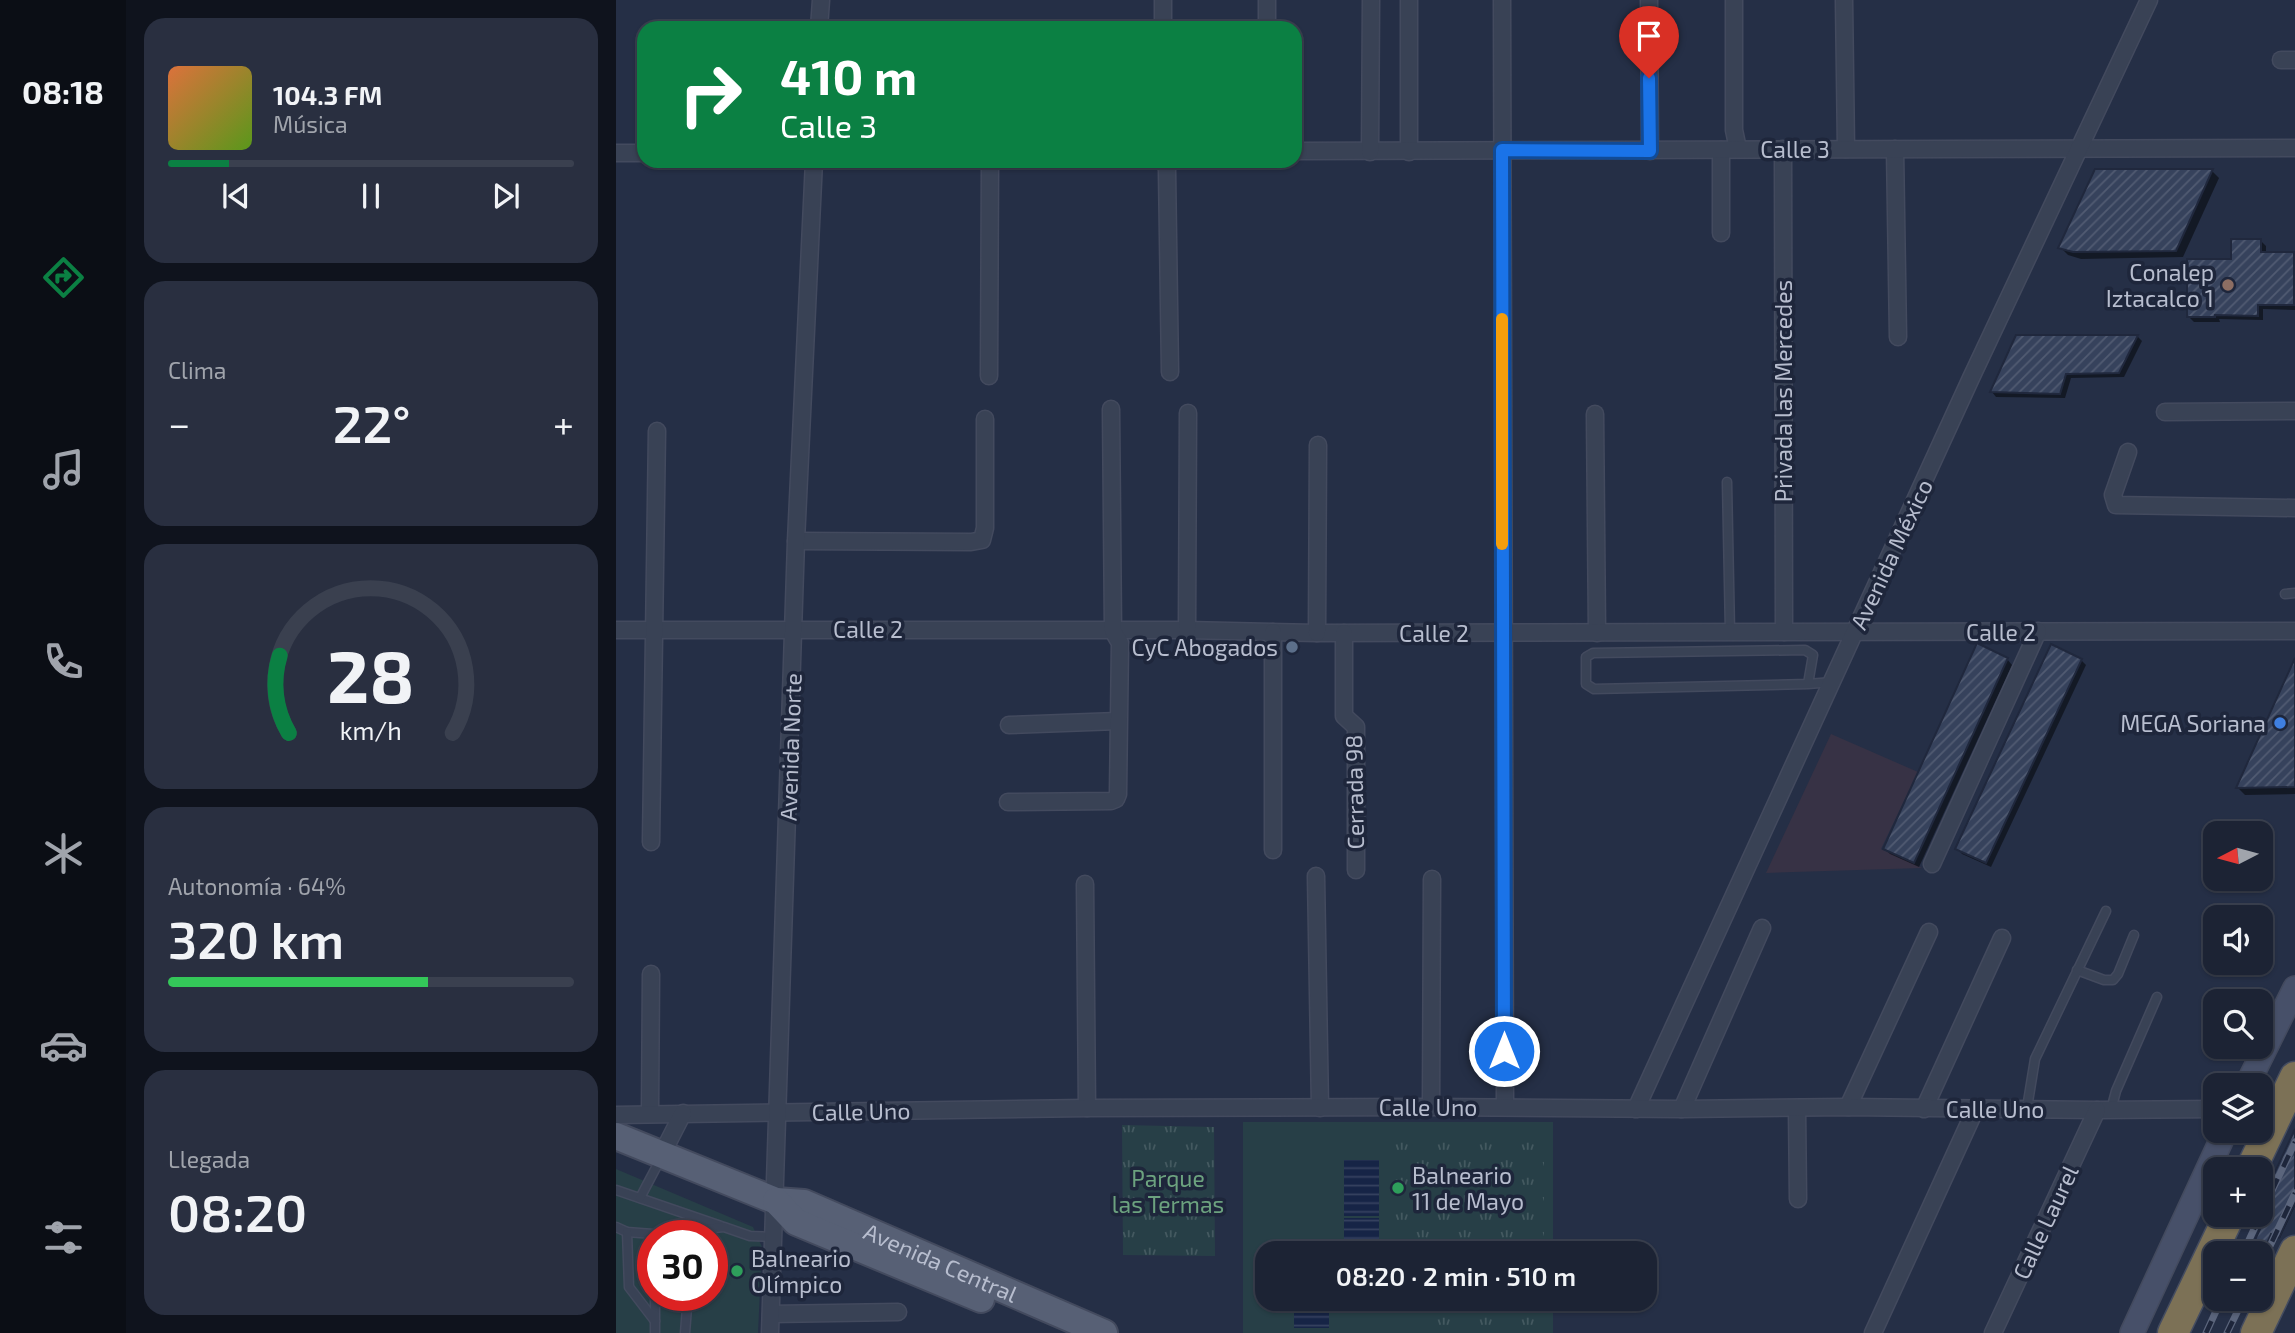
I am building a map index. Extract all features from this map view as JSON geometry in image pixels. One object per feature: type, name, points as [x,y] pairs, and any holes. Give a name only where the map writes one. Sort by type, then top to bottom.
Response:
[{"type":"highway","points":[[2257,1157],[2295,1077]]},
{"type":"highway","points":[[2173,1333],[2224,1227]]},
{"type":"highway","points":[[2256,1333],[2295,1251]]},
{"type":"main road","points":[[2254,1073],[2295,988]]},
{"type":"main road","name":"Avenida Central","points":[[616,1136],[776,1201],[804,1203],[1104,1333]]},
{"type":"main road","points":[[2132,1333],[2220,1143]]},
{"type":"main road","name":"Avenida Central","points":[[776,1201],[796,1222],[1061,1333]]},
{"type":"street","points":[[820,21],[821,0]]},
{"type":"street","points":[[1163,0],[1163,21]]},
{"type":"street","points":[[1267,21],[1268,0]]},
{"type":"street","points":[[1370,152],[1371,0]]},
{"type":"street","points":[[1409,0],[1409,152]]},
{"type":"street","points":[[1502,0],[1504,1107]]},
{"type":"street","points":[[1649,0],[1650,151]]},
{"type":"street","points":[[1734,0],[1734,130],[1738,149]]},
{"type":"street","points":[[1844,0],[1846,149]]},
{"type":"street","name":"Avenida México","points":[[1636,1109],[2149,0]]},
{"type":"street","name":"Calle 3","points":[[1302,151],[2295,148]]},
{"type":"street","name":"Privada las Mercedes","points":[[1783,149],[1784,632]]},
{"type":"street","points":[[1895,149],[1898,337]]},
{"type":"street","points":[[1721,150],[1721,233]]},
{"type":"street","points":[[616,153],[637,153]]},
{"type":"street","name":"Avenida Norte","points":[[770,1333],[796,541],[814,168]]},
{"type":"street","points":[[989,376],[990,168]]},
{"type":"street","points":[[1167,168],[1170,372]]},
{"type":"street","points":[[1008,802],[1106,801],[1116,799],[1119,788],[1119,643],[1112,631],[1111,409]]},
{"type":"street","points":[[2165,412],[2295,411]]},
{"type":"street","points":[[1186,630],[1188,413]]},
{"type":"street","points":[[1595,414],[1597,633]]},
{"type":"street","points":[[796,541],[982,540],[985,528],[985,419]]},
{"type":"street","points":[[651,842],[657,431]]},
{"type":"street","points":[[1317,633],[1318,445]]},
{"type":"street","points":[[2128,452],[2113,495],[2116,505],[2295,508]]},
{"type":"street","name":"Calle 2","points":[[616,630],[794,628],[1317,633],[2295,631]]},
{"type":"street","points":[[1273,632],[1273,850]]},
{"type":"street","points":[[1932,864],[2038,632]]},
{"type":"street","name":"Cerrada 98","points":[[1344,633],[1345,716],[1356,727],[1356,870]]},
{"type":"street","points":[[1009,725],[1118,722]]},
{"type":"street","points":[[1316,876],[1320,1108]]},
{"type":"street","points":[[1431,1107],[1432,879]]},
{"type":"street","points":[[1086,884],[1087,1108]]},
{"type":"street","points":[[1682,1109],[1762,928]]},
{"type":"street","points":[[1848,1107],[1929,932]]},
{"type":"street","points":[[1924,1109],[2002,938]]},
{"type":"street","points":[[650,974],[650,1113]]},
{"type":"street","name":"Calle Uno","points":[[616,1115],[1087,1108],[2203,1109]]},
{"type":"street","points":[[1797,1108],[1798,1199]]},
{"type":"street","points":[[1873,1333],[1976,1108]]},
{"type":"street","name":"Calle Laurel","points":[[1993,1333],[2104,1110]]},
{"type":"street","points":[[661,1156],[683,1113]]},
{"type":"street","points":[[771,1314],[898,1312]]},
{"type":"lane","points":[[1727,482],[1730,632]]},
{"type":"lane","points":[[2285,593],[2295,593]]},
{"type":"lane","points":[[1618,633],[1619,653]]},
{"type":"lane","points":[[1808,684],[1813,655],[1805,650],[1589,654],[1585,662],[1586,684],[1594,689],[1808,684],[1832,682]]},
{"type":"lane","points":[[2027,1108],[2035,1059],[2106,912]]},
{"type":"lane","points":[[2077,970],[2104,981],[2113,980],[2134,935]]},
{"type":"lane","points":[[2104,1110],[2116,1091],[2157,997]]},
{"type":"lane","points":[[640,1198],[661,1156]]},
{"type":"lane","points":[[616,1190],[704,1220]]},
{"type":"lane","points":[[616,1227],[637,1233]]},
{"type":"lane","points":[[728,1228],[750,1236],[774,1237]]},
{"type":"lane","points":[[627,1232],[629,1287],[655,1321]]},
{"type":"lane","points":[[654,1333],[655,1311]]},
{"type":"lane","points":[[685,1333],[687,1311]]},
{"type":"shaded area","points":[[1831,734],[1918,772],[1881,849],[1922,868],[1766,873]]},
{"type":"green space","name":"Balneario 11 de Mayo","points":[[1243,1122],[1553,1122],[1553,1241],[1255,1241],[1255,1311],[1553,1311],[1553,1333],[1243,1333]]},
{"type":"green space","name":"Parque las Termas","points":[[1122,1125],[1214,1127],[1215,1256],[1123,1255]]},
{"type":"green space","points":[[1388,1135],[1544,1135],[1544,1241],[1389,1241]]},
{"type":"green space","name":"Balneario Olímpico","points":[[616,1169],[753,1227],[762,1247],[758,1333],[616,1333]]},
{"type":"green space","points":[[1433,1311],[1544,1311],[1544,1333],[1433,1333]]},
{"type":"water","points":[[1344,1160],[1379,1160],[1379,1216],[1344,1216]]},
{"type":"water","points":[[1344,1218],[1379,1218],[1379,1241],[1344,1241]]},
{"type":"water","points":[[1294,1311],[1329,1311],[1329,1328],[1294,1328]]},
{"type":"building","points":[[2095,169],[2213,169],[2176,251],[2073,252],[2058,248]]},
{"type":"building","points":[[2231,239],[2261,239],[2261,252],[2294,252],[2294,305],[2258,305],[2258,316],[2187,317],[2187,259],[2231,259]]},
{"type":"building","points":[[2016,335],[2138,335],[2119,373],[2066,374],[2060,394],[1990,392]]},
{"type":"building","points":[[1977,643],[2008,658],[1914,863],[1883,849]]},
{"type":"building","points":[[2051,644],[2082,659],[1986,863],[1955,849]]},
{"type":"building","name":"MEGA Soriana","points":[[2295,658],[2295,787],[2236,788]]},
{"type":"building","points":[[2295,1129],[2295,1203],[2279,1238],[2271,1234],[2268,1241],[2254,1241],[2260,1229],[2255,1227],[2273,1227],[2273,1176]]},
{"type":"railway","points":[[2273,1189],[2295,1142]]},
{"type":"railway","points":[[2272,1241],[2295,1193]]},
{"type":"railway","points":[[2249,1241],[2255,1227]]},
{"type":"railway","points":[[2206,1333],[2216,1311]]},
{"type":"railway","points":[[2227,1333],[2238,1311]]},
{"type":"slow traffic","points":[[1502,319],[1502,544]]},
{"type":"place","name":"Conalep Iztacalco 1","points":[[2228,285]]},
{"type":"place","name":"CyC Abogados","points":[[1292,647]]},
{"type":"place","name":"MEGA Soriana","points":[[2280,723]]},
{"type":"place","name":"Balneario 11 de Mayo","points":[[1398,1188]]},
{"type":"place","name":"Balneario Olímpico","points":[[737,1271]]},
{"type":"route","points":[[1504,1051],[1502,150],[1650,151],[1649,78]]}]
